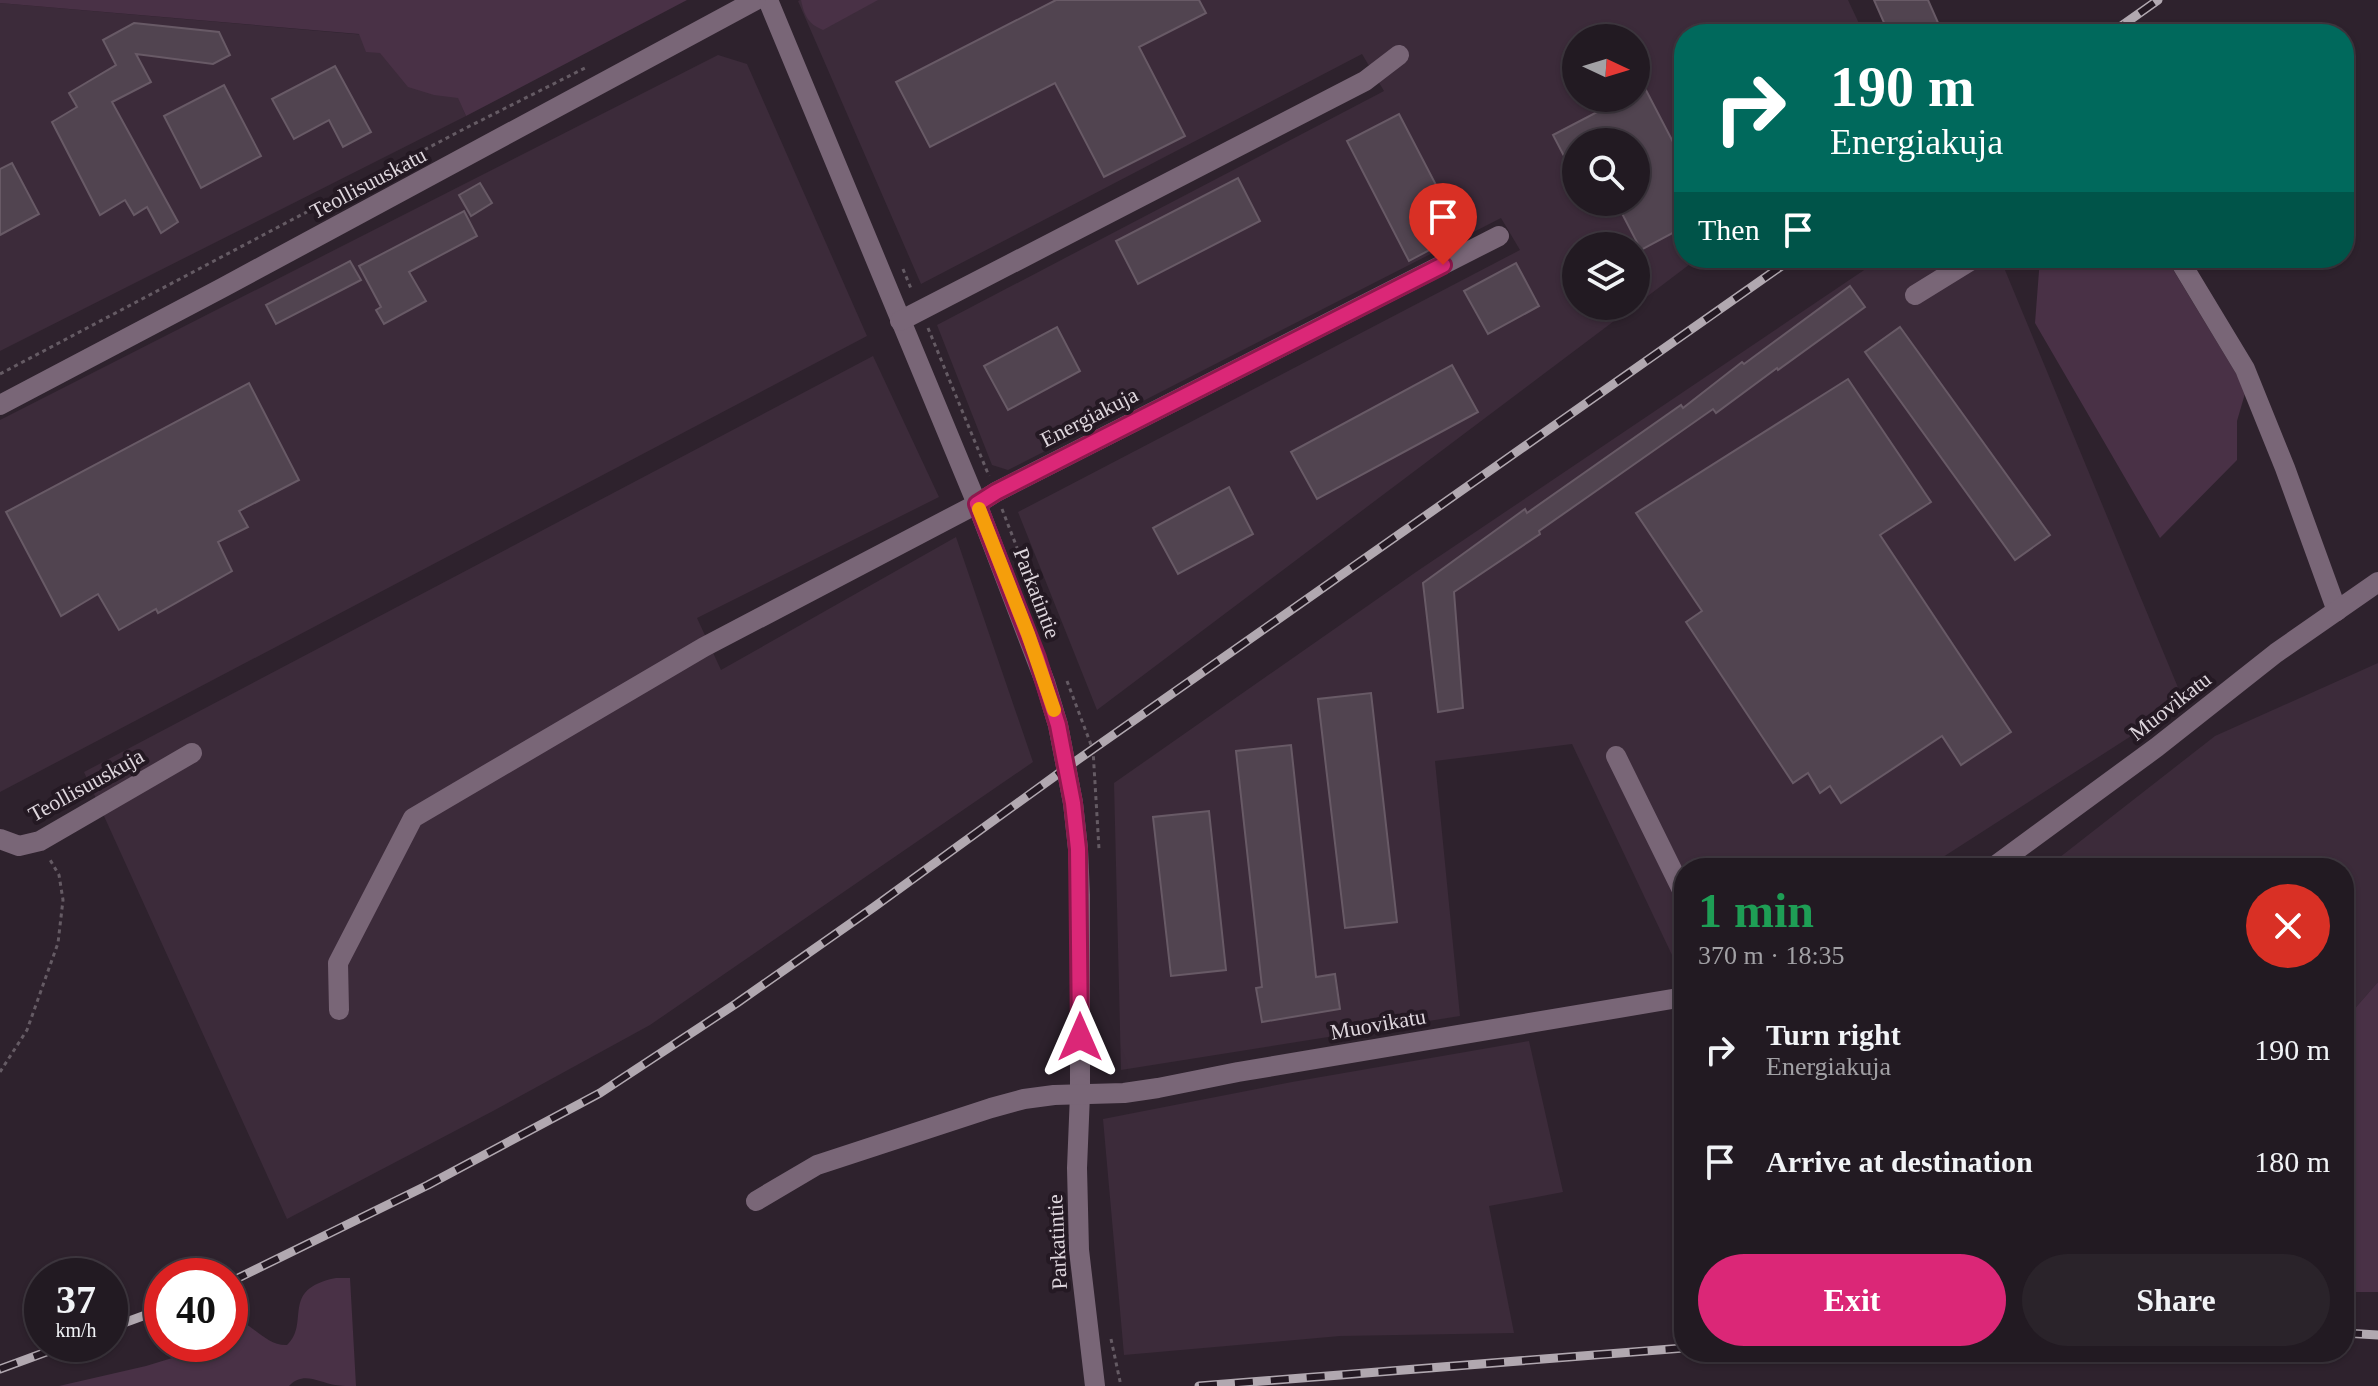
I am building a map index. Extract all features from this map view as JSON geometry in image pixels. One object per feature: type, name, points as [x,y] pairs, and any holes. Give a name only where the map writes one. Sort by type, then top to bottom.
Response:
[{"type":"street","name":"Teollisuuskatu","points":[[0,405],[756,0]]},
{"type":"street","name":"Parkatintie","points":[[768,0],[977,504],[1045,682],[1058,725],[1073,803],[1080,895],[1079,1250],[1095,1386]]},
{"type":"street","points":[[900,321],[1365,81],[1399,55]]},
{"type":"street","name":"Energiakuja","points":[[339,1010],[338,963],[413,818],[704,647],[996,492],[1499,236]]},
{"type":"street","points":[[1915,295],[1959,268]]},
{"type":"street","points":[[2184,268],[2245,369],[2337,611]]},
{"type":"street","name":"Muovikatu","points":[[2006,858],[2157,747],[2276,653],[2378,582]]},
{"type":"street","name":"Teollisuuskuja","points":[[0,839],[19,846],[40,841],[192,753]]},
{"type":"street","points":[[1616,756],[1674,874]]},
{"type":"street","name":"Muovikatu","points":[[756,1201],[817,1165],[1024,1099],[1158,1088],[1674,999]]},
{"type":"path","points":[[0,374],[596,62]]},
{"type":"path","points":[[900,263],[1023,563]]},
{"type":"path","points":[[1066,678],[1093,750],[1099,858]]},
{"type":"path","points":[[0,1072],[27,1030],[58,943],[63,900],[59,875],[40,841]]},
{"type":"path","points":[[1108,1328],[1121,1386]]},
{"type":"shaded area","points":[[0,0],[687,0],[466,116],[458,98],[408,87],[380,53],[366,52],[359,34],[0,3]]},
{"type":"shaded area","points":[[801,0],[878,0],[823,30],[808,18]]},
{"type":"shaded area","points":[[1848,0],[1859,24],[1674,24],[1674,268],[1685,268],[1650,294],[1650,232],[1562,232],[1562,320],[1615,320],[1097,710],[1018,512],[1520,250],[1501,218],[1008,470],[992,465],[937,325],[1384,91],[1362,54],[921,284],[798,1]]},
{"type":"shaded area","points":[[0,3],[435,41],[466,116],[0,351]]},
{"type":"shaded area","points":[[718,55],[747,64],[867,336],[0,792],[0,420]]},
{"type":"shaded area","points":[[1867,268],[2004,268],[2184,702],[1942,858],[1674,858],[1674,959],[1572,744],[1435,761],[1460,1016],[1121,1070],[1114,783],[1416,572]]},
{"type":"shaded area","points":[[2039,268],[2172,268],[2246,390],[2237,421],[2237,460],[2160,538],[2035,323]]},
{"type":"shaded area","points":[[873,356],[939,497],[697,618],[721,670],[956,537],[1033,762],[650,1025],[287,1219],[84,772]]},
{"type":"shaded area","points":[[2378,663],[2378,982],[2354,1010],[2354,858],[2059,858],[2215,736]]},
{"type":"shaded area","points":[[2378,982],[2378,1292],[2354,1292],[2354,1010]]},
{"type":"shaded area","points":[[1529,1041],[1563,1192],[1489,1206],[1514,1333],[1340,1336],[1124,1355],[1103,1119]]},
{"type":"shaded area","points":[[350,1278],[356,1386],[305,1378],[289,1386],[59,1386],[159,1362],[248,1362],[248,1326],[272,1342],[287,1345],[297,1327],[302,1298],[319,1283]]},
{"type":"building","points":[[1056,0],[1199,0],[1206,13],[1139,47],[1185,136],[1104,177],[1055,83],[930,147],[896,82]]},
{"type":"building","points":[[1874,0],[1928,0],[1939,24],[1885,24]]},
{"type":"building","points":[[134,23],[219,32],[230,55],[213,64],[136,54],[151,82],[112,102],[178,222],[161,233],[147,207],[134,215],[125,200],[100,215],[52,122],[77,107],[69,93],[116,65],[103,40]]},
{"type":"building","points":[[335,66],[371,132],[343,147],[329,120],[294,139],[272,99]]},
{"type":"building","points":[[224,85],[261,156],[201,188],[164,116]]},
{"type":"building","points":[[1650,98],[1674,144],[1674,232],[1650,245],[1650,232],[1632,232],[1623,216],[1650,216],[1650,128],[1566,128],[1597,112],[1650,112]]},
{"type":"building","points":[[1399,114],[1461,233],[1409,261],[1347,141]]},
{"type":"building","points":[[1562,130],[1562,152],[1553,135]]},
{"type":"building","points":[[12,163],[39,214],[0,235],[0,169]]},
{"type":"building","points":[[1238,178],[1260,221],[1138,284],[1116,241]]},
{"type":"building","points":[[480,183],[492,203],[471,216],[459,195]]},
{"type":"building","points":[[464,211],[477,236],[409,272],[426,301],[384,324],[376,310],[381,307],[359,266]]},
{"type":"building","points":[[350,261],[361,280],[276,324],[266,305]]},
{"type":"building","points":[[1516,263],[1539,306],[1488,334],[1464,291]]},
{"type":"building","points":[[1850,286],[1865,307],[1716,413],[1713,409],[1454,592],[1463,708],[1438,712],[1423,583],[1525,509],[1527,513],[1681,405],[1683,408]]},
{"type":"building","points":[[1057,327],[1080,371],[1008,410],[984,366]]},
{"type":"building","points":[[1900,327],[2050,535],[2015,560],[1865,352]]},
{"type":"building","points":[[1452,365],[1478,412],[1317,499],[1291,452]]},
{"type":"building","points":[[1848,379],[1931,502],[1880,535],[2011,732],[1961,765],[1942,736],[1841,803],[1830,786],[1820,793],[1808,773],[1793,783],[1686,622],[1702,611],[1636,513]]},
{"type":"building","points":[[249,383],[299,480],[239,511],[248,527],[218,542],[232,571],[158,613],[156,609],[119,630],[98,594],[61,616],[6,512]]},
{"type":"building","points":[[1229,487],[1253,534],[1178,574],[1153,528]]},
{"type":"building","points":[[1371,693],[1397,922],[1345,928],[1318,699]]},
{"type":"building","points":[[1291,745],[1316,977],[1335,974],[1340,1009],[1262,1022],[1256,988],[1262,987],[1236,751]]},
{"type":"building","points":[[1209,811],[1226,970],[1171,976],[1153,817]]},
{"type":"railway","points":[[2124,24],[2158,0]]},
{"type":"railway","points":[[248,1273],[428,1185],[600,1093],[737,1003],[1779,268]]},
{"type":"railway","points":[[128,1321],[144,1316]]},
{"type":"railway","points":[[2354,1334],[2378,1335]]},
{"type":"railway","points":[[1199,1386],[1674,1349]]},
{"type":"railway","points":[[0,1369],[24,1360]]},
{"type":"slow traffic","points":[[979,509],[1054,710]]},
{"type":"route","points":[[1080,1037],[1078,849],[1058,725],[1037,658],[977,504],[1443,265]]}]
